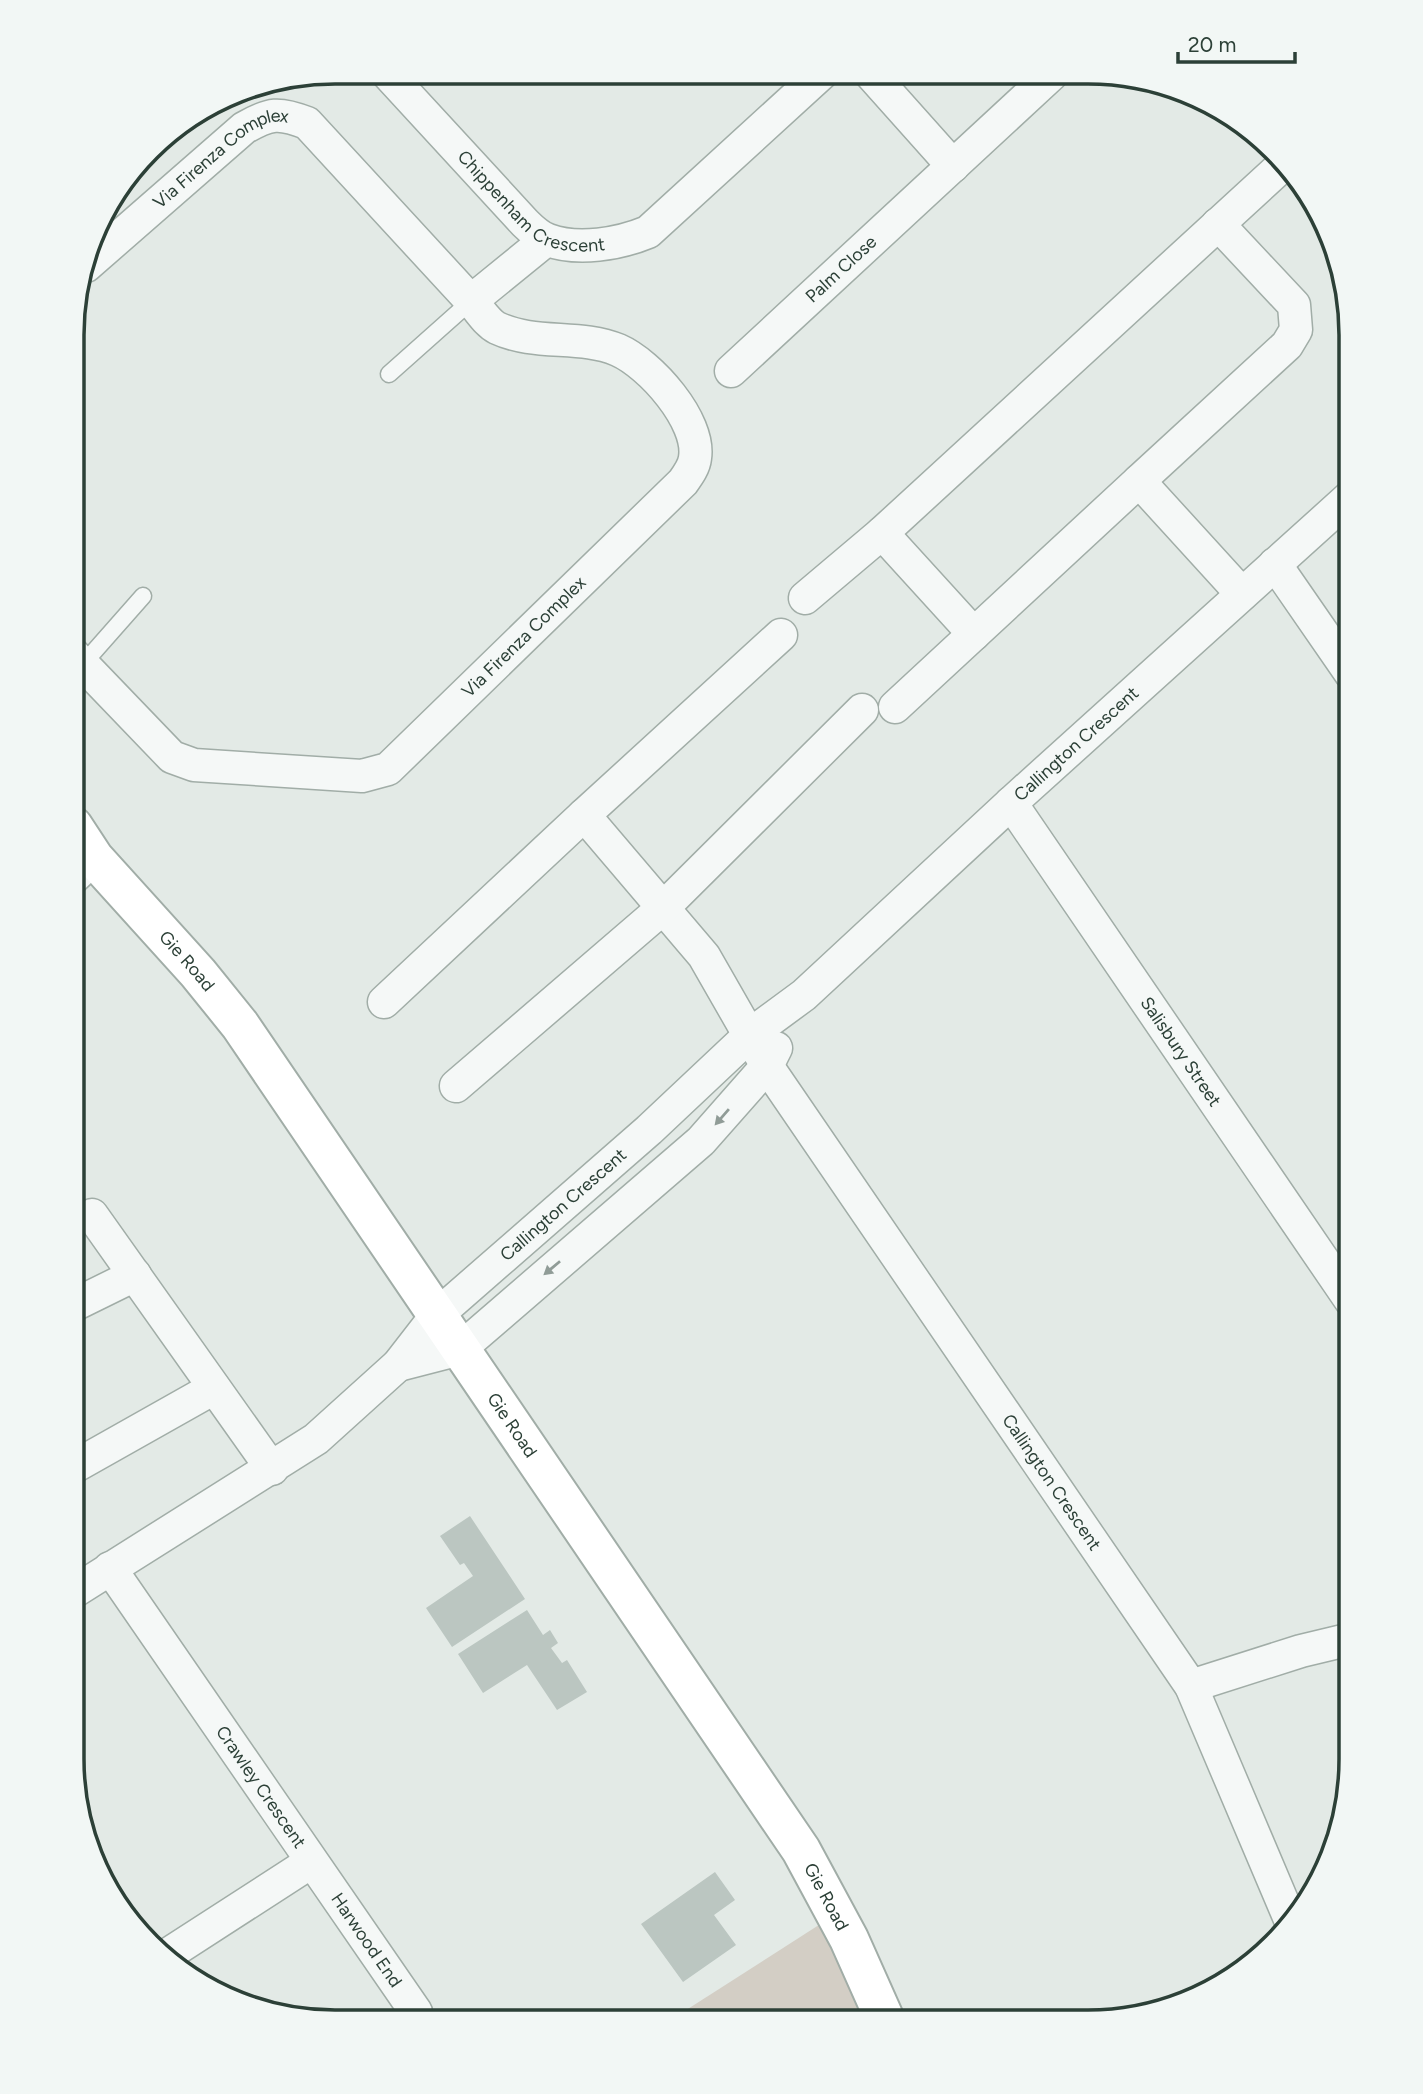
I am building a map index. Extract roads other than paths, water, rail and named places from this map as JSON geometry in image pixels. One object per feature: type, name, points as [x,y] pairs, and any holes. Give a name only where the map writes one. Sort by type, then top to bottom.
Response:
[{"type":"street","name":"Chippenham Crescent","points":[[397,84],[524,223],[547,240],[585,245],[629,240],[648,232],[800,84]]},
{"type":"street","points":[[880,84],[953,166]]},
{"type":"street","name":"Palm Close","points":[[731,371],[1041,84]]},
{"type":"street","name":"Via Firenza Complex","points":[[84,665],[172,757],[194,765],[362,776],[388,769],[683,482],[695,457],[694,435],[685,415],[647,369],[618,350],[576,340],[526,337],[495,327],[307,123],[284,114],[263,117],[244,128],[96,257]]},
{"type":"street","points":[[805,598],[882,533],[1277,170]]},
{"type":"street","points":[[895,707],[1287,345],[1296,330],[1294,305],[1218,224]]},
{"type":"street","points":[[471,301],[547,240]]},
{"type":"street","points":[[1139,481],[1242,594]]},
{"type":"street","name":"Callington Crescent","points":[[436,1316],[649,1130],[751,1034],[804,995],[1011,803],[1339,507]]},
{"type":"street","points":[[882,533],[974,634]]},
{"type":"street","points":[[1275,564],[1339,657]]},
{"type":"street","points":[[384,1002],[781,635]]},
{"type":"street","points":[[456,1086],[663,908],[862,710]]},
{"type":"street","name":"Salisbury Street","points":[[1011,803],[1339,1283]]},
{"type":"street","points":[[584,815],[704,956],[751,1034]]},
{"type":"street","name":"Gie Road","points":[[84,864],[198,973],[240,1025],[801,1850],[849,1939],[881,2010]]},
{"type":"street","name":"Callington Crescent","points":[[460,1349],[701,1141],[767,1066],[804,995]]},
{"type":"street","name":"Callington Crescent","points":[[751,1034],[767,1066],[1191,1686],[1287,1912]]},
{"type":"street","points":[[92,1214],[272,1469]]},
{"type":"street","points":[[84,1300],[135,1275]]},
{"type":"street","points":[[84,1584],[316,1439],[398,1365],[436,1316]]},
{"type":"street","points":[[398,1365],[460,1349]]},
{"type":"street","points":[[84,1461],[214,1388]]},
{"type":"street","name":"Crawley Crescent","points":[[110,1568],[311,1862],[173,1951]]},
{"type":"street","points":[[1191,1686],[1339,1643]]},
{"type":"street","name":"Harwood End","points":[[311,1862],[415,2010]]},
{"type":"lane","points":[[389,374],[471,301]]},
{"type":"lane","points":[[84,653],[143,596]]}]
